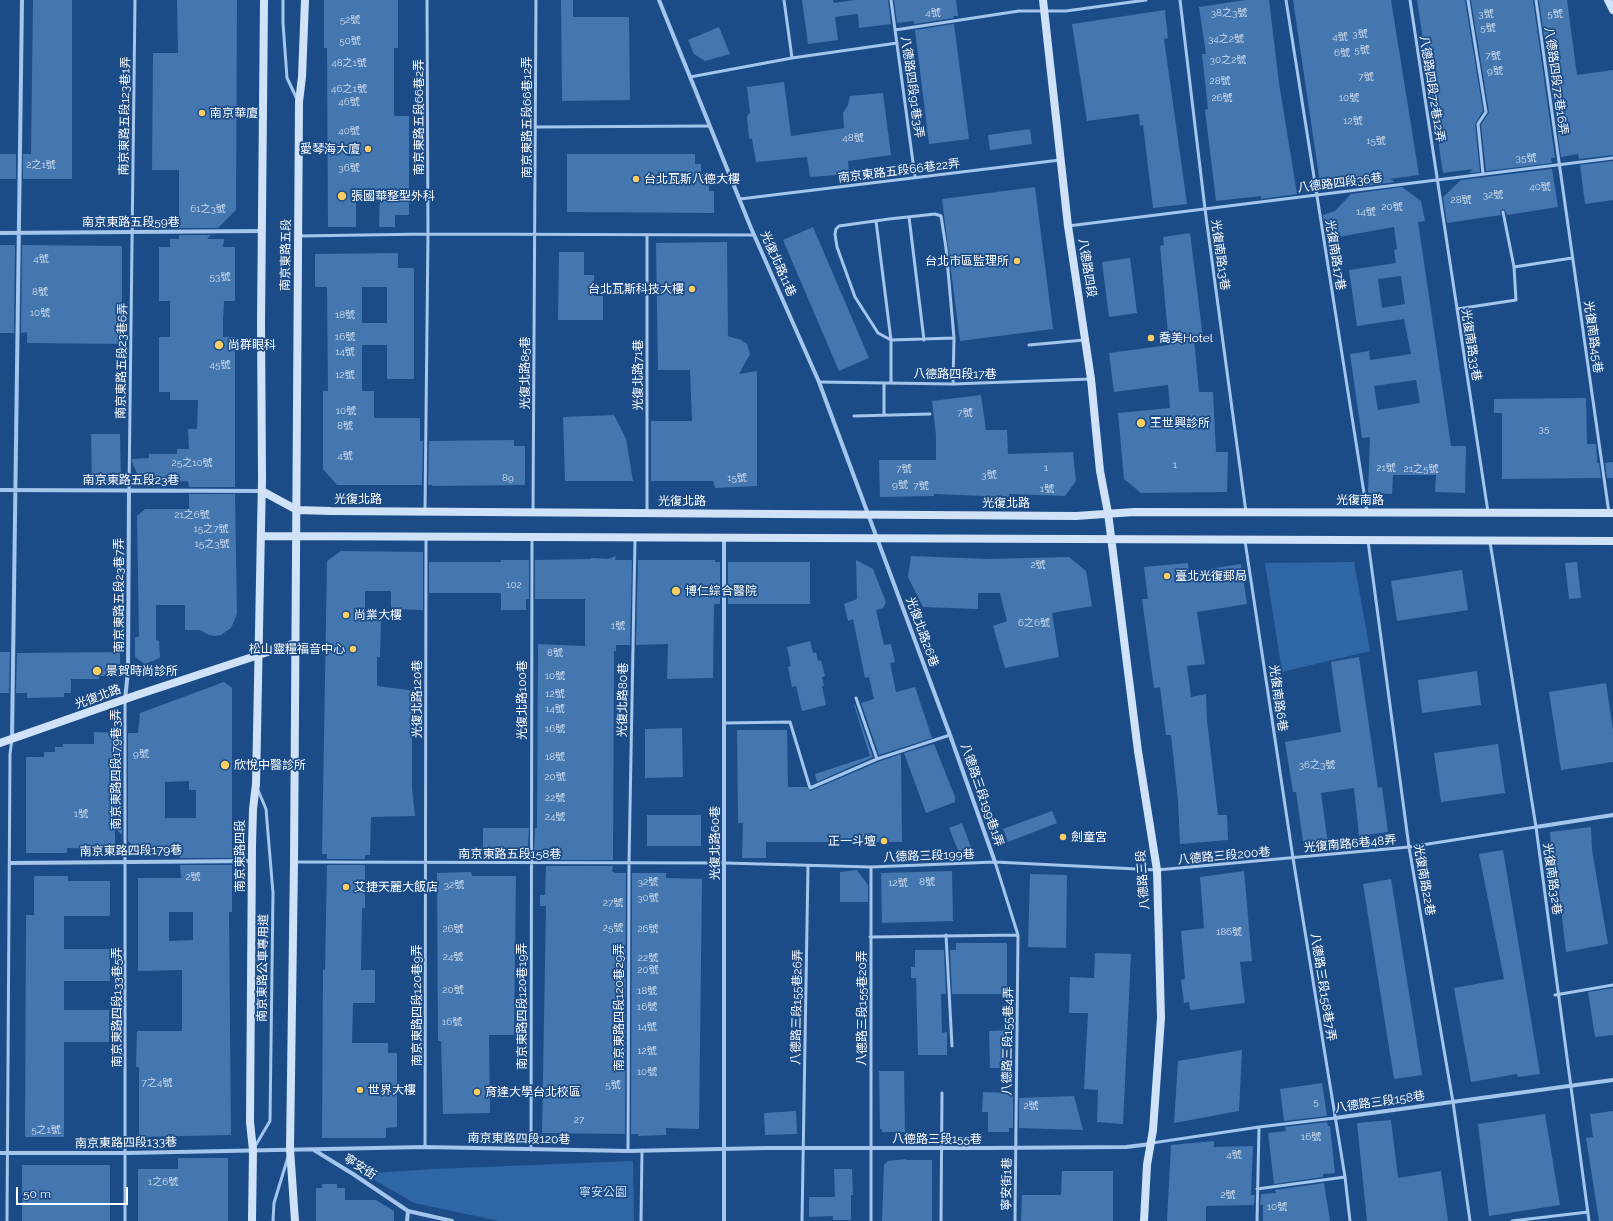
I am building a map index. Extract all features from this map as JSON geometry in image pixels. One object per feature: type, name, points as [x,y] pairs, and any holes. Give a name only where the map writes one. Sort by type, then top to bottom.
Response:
[{"type":"main road","name":"南京東路五段","points":[[262,491],[264,0]]},
{"type":"main road","name":"南京東路五段","points":[[297,510],[299,102],[302,77],[305,0]]},
{"type":"main road","name":"八德路四段","points":[[1043,0],[1068,226],[1086,340],[1100,471],[1108,513],[1110,538]]},
{"type":"main road","points":[[1608,0],[1613,10]]},
{"type":"main road","name":"光復北路","points":[[262,491],[297,510],[1076,516],[1108,513]]},
{"type":"main road","name":"南京東路四段","points":[[252,1221],[253,1150],[250,1122],[252,861],[253,809],[256,784],[262,491]]},
{"type":"main road","points":[[295,1221],[290,1149],[297,510]]},
{"type":"main road","name":"光復南路","points":[[1108,513],[1611,512]]},
{"type":"main road","points":[[261,536],[1110,538],[1613,543]]},
{"type":"main road","name":"八德路三段","points":[[1110,538],[1138,751],[1156,870],[1161,1018],[1151,1144],[1147,1165],[1144,1221]]},
{"type":"main road","name":"光復北路","points":[[0,743],[296,643]]},
{"type":"street","points":[[12,739],[22,0]]},
{"type":"street","name":"光復北路11巷","points":[[659,0],[754,235],[819,382],[876,537]]},
{"type":"street","name":"南京東路五段59巷","points":[[0,233],[262,231]]},
{"type":"street","name":"南京東路五段23巷","points":[[0,490],[262,491]]},
{"type":"street","name":"南京東路五段23巷7弄","points":[[125,700],[128,671],[129,490]]},
{"type":"street","name":"光復北路60巷","points":[[724,537],[724,1221]]},
{"type":"street","name":"光復北路26巷","points":[[876,537],[950,735]]},
{"type":"street","name":"八德路三段199巷1弄","points":[[950,735],[995,862]]},
{"type":"street","points":[[1536,827],[1613,815]]},
{"type":"street","name":"南京東路四段179巷","points":[[11,863],[252,861]]},
{"type":"street","name":"八德路三段158巷","points":[[1335,1118],[1613,1080]]},
{"type":"street","name":"八德路三段155巷","points":[[724,1149],[1126,1147],[1151,1144]]},
{"type":"street","name":"南京東路四段120巷","points":[[313,1150],[425,1147],[628,1151],[724,1149]]},
{"type":"street","name":"寧安街","points":[[253,1150],[313,1150],[353,1174],[408,1211],[452,1221]]},
{"type":"street","name":"南京東路四段133巷","points":[[0,1154],[253,1150]]},
{"type":"street","points":[[407,1221],[408,1211]]},
{"type":"lane","name":"南京東路五段123巷1弄","points":[[132,232],[135,0]]},
{"type":"lane","points":[[283,0],[287,78],[299,102]]},
{"type":"lane","name":"南京東路五段66巷2弄","points":[[426,512],[428,234],[427,0]]},
{"type":"lane","name":"南京東路五段66巷12弄","points":[[535,235],[536,0]]},
{"type":"lane","points":[[784,0],[792,58]]},
{"type":"lane","name":"八德路四段91巷3弄","points":[[891,0],[915,177]]},
{"type":"lane","points":[[895,30],[1019,11],[1066,11],[1146,0]]},
{"type":"lane","name":"光復南路13巷","points":[[1180,0],[1205,209],[1246,512]]},
{"type":"lane","name":"光復南路17巷","points":[[1286,0],[1367,512]]},
{"type":"lane","name":"八德路四段72巷12弄","points":[[1410,0],[1437,180]]},
{"type":"lane","points":[[1468,0],[1486,112],[1478,124],[1483,174]]},
{"type":"lane","name":"八德路四段72巷16弄","points":[[1536,0],[1558,165]]},
{"type":"lane","points":[[690,77],[792,58],[897,43]]},
{"type":"lane","points":[[536,127],[710,126]]},
{"type":"lane","name":"八德路四段36巷","points":[[1068,226],[1613,158]]},
{"type":"lane","name":"南京東路五段66巷22弄","points":[[740,199],[1061,160]]},
{"type":"lane","name":"光復南路45巷","points":[[1558,165],[1611,512]]},
{"type":"lane","name":"光復南路33巷","points":[[1437,180],[1488,512]]},
{"type":"lane","points":[[1457,309],[1516,300],[1514,267],[1502,212]]},
{"type":"lane","points":[[953,384],[954,338],[946,248],[940,216],[935,214],[876,221],[839,226],[836,229],[836,247],[856,297],[878,333],[891,340],[954,338]]},
{"type":"lane","points":[[909,217],[924,340]]},
{"type":"lane","points":[[876,221],[891,340],[891,383]]},
{"type":"lane","name":"南京東路五段23巷6弄","points":[[129,490],[132,232]]},
{"type":"lane","points":[[298,236],[428,234],[647,236],[754,235]]},
{"type":"lane","name":"光復北路85巷","points":[[534,511],[535,235]]},
{"type":"lane","name":"光復北路71巷","points":[[647,236],[647,513]]},
{"type":"lane","points":[[1514,267],[1572,258]]},
{"type":"lane","points":[[1029,345],[1086,340]]},
{"type":"lane","name":"八德路四段17巷","points":[[819,382],[953,384],[1091,378]]},
{"type":"lane","points":[[884,383],[884,415]]},
{"type":"lane","points":[[854,416],[930,414]]},
{"type":"lane","name":"光復北路120巷","points":[[426,536],[426,862]]},
{"type":"lane","name":"光復北路100巷","points":[[531,863],[532,536]]},
{"type":"lane","name":"光復北路80巷","points":[[628,863],[635,537]]},
{"type":"lane","name":"光復南路6巷","points":[[1245,540],[1293,858]]},
{"type":"lane","name":"光復南路22巷","points":[[1368,540],[1409,847],[1453,1102],[1470,1221]]},
{"type":"lane","name":"光復南路32巷","points":[[1490,541],[1536,827],[1589,1221]]},
{"type":"lane","points":[[856,698],[877,759]]},
{"type":"lane","name":"南京東路四段179巷3弄","points":[[125,700],[125,861]]},
{"type":"lane","points":[[724,722],[790,722],[810,788],[877,759],[950,735]]},
{"type":"lane","points":[[7,1221],[11,863],[10,754],[12,739]]},
{"type":"lane","name":"南京東路公車專用道","points":[[253,1150],[270,1122],[273,893],[266,810],[256,784]]},
{"type":"lane","name":"光復南路6巷48弄","points":[[1293,858],[1409,847],[1536,827]]},
{"type":"lane","name":"八德路三段200巷","points":[[1156,870],[1293,858]]},
{"type":"lane","name":"八德路三段158巷7弄","points":[[1293,858],[1345,1177],[1350,1221]]},
{"type":"lane","name":"南京東路四段133巷5弄","points":[[125,861],[125,1221]]},
{"type":"lane","name":"南京東路五段158巷","points":[[294,862],[725,863]]},
{"type":"lane","name":"南京東路四段120巷9弄","points":[[425,1147],[426,862]]},
{"type":"lane","name":"八德路三段199巷","points":[[725,863],[871,867],[995,862],[1156,870]]},
{"type":"lane","name":"八德路三段155巷4弄","points":[[995,862],[1018,935],[1016,1148]]},
{"type":"lane","name":"南京東路四段120巷19弄","points":[[531,863],[531,1150]]},
{"type":"lane","name":"南京東路四段120巷29弄","points":[[628,863],[628,1151]]},
{"type":"lane","name":"八德路三段155巷26弄","points":[[802,1221],[808,866]]},
{"type":"lane","name":"八德路三段155巷20弄","points":[[871,867],[871,1221]]},
{"type":"lane","points":[[946,935],[952,1046]]},
{"type":"lane","points":[[870,937],[1018,935]]},
{"type":"lane","points":[[1555,996],[1613,985]]},
{"type":"lane","points":[[941,1221],[943,1149],[942,1093]]},
{"type":"lane","name":"八德路三段158巷","points":[[1151,1144],[1259,1127],[1335,1118]]},
{"type":"lane","points":[[1257,1221],[1259,1127]]},
{"type":"lane","name":"寧安街1巷","points":[[1015,1221],[1016,1148]]},
{"type":"lane","points":[[273,1221],[274,1203],[290,1149]]},
{"type":"lane","points":[[641,1221],[642,1150]]},
{"type":"lane","points":[[1257,1189],[1345,1177]]},
{"type":"lane","points":[[1512,1221],[1588,1212]]},
{"type":"green space","points":[[1354,562],[1370,651],[1282,672],[1265,563]]},
{"type":"green space","name":"寧安公園","points":[[633,1161],[634,1221],[499,1221],[414,1203],[371,1178],[373,1173],[433,1169]]},
{"type":"building","points":[[33,0],[72,0],[72,179],[23,179],[23,154],[31,154]]},
{"type":"building","points":[[177,0],[237,0],[236,210],[218,228],[179,228],[179,170],[152,170],[153,53],[178,53]]},
{"type":"building","points":[[324,0],[398,0],[398,48],[394,48],[394,116],[409,116],[409,215],[395,215],[395,227],[379,227],[380,194],[356,194],[356,227],[328,227],[327,48],[324,48]]},
{"type":"building","points":[[561,0],[573,0],[573,17],[629,17],[630,100],[562,101]]},
{"type":"building","points":[[802,0],[833,0],[834,3],[855,0],[888,0],[891,24],[859,28],[858,14],[835,17],[838,40],[808,44]]},
{"type":"building","points":[[894,0],[956,0],[958,16],[953,16],[954,18],[914,24],[914,21],[897,23]]},
{"type":"building","points":[[1246,0],[1269,0],[1279,83],[1297,194],[1261,199],[1261,196],[1216,201],[1205,110],[1208,109],[1202,54],[1206,54],[1199,7]]},
{"type":"building","points":[[1293,0],[1391,0],[1419,175],[1390,179],[1395,182],[1357,187],[1360,184],[1321,190]]},
{"type":"building","points":[[1417,0],[1465,0],[1483,111],[1475,124],[1480,172],[1469,173],[1473,169],[1443,173]]},
{"type":"building","points":[[1471,0],[1533,0],[1555,158],[1551,158],[1552,163],[1486,171],[1481,125],[1489,112]]},
{"type":"building","points":[[1539,0],[1567,0],[1577,75],[1613,70],[1613,155],[1579,159],[1578,154],[1561,157]]},
{"type":"building","points":[[1165,10],[1168,38],[1164,39],[1187,204],[1153,208],[1143,125],[1140,126],[1139,114],[1087,121],[1072,24]]},
{"type":"building","points":[[954,24],[969,139],[929,144],[915,30]]},
{"type":"building","points":[[719,27],[730,54],[705,61],[694,54],[688,40]]},
{"type":"building","points":[[784,82],[791,136],[844,128],[843,113],[848,105],[850,96],[883,93],[891,155],[848,161],[849,174],[810,177],[807,157],[756,162],[752,139],[749,138],[747,116],[750,113],[747,87]]},
{"type":"building","points":[[1030,129],[1032,144],[990,150],[988,135]]},
{"type":"building","points":[[0,154],[16,154],[16,179],[0,179]]},
{"type":"building","name":"台北瓦斯八德大樓","points":[[567,154],[695,154],[695,164],[701,164],[701,174],[705,174],[705,184],[709,183],[709,191],[714,191],[714,213],[567,212]]},
{"type":"building","points":[[1613,161],[1613,200],[1585,204],[1580,165]]},
{"type":"building","points":[[1552,169],[1558,207],[1507,215],[1503,209],[1500,211],[1501,215],[1447,223],[1443,197],[1461,180]]},
{"type":"building","points":[[1035,187],[1053,329],[960,341],[942,199]]},
{"type":"building","points":[[1402,187],[1421,201],[1425,221],[1418,222],[1451,446],[1466,446],[1465,493],[1435,492],[1436,475],[1393,475],[1392,494],[1368,493],[1370,437],[1362,438],[1350,354],[1369,351],[1370,360],[1411,354],[1404,319],[1357,326],[1349,270],[1396,263],[1394,250],[1397,249],[1394,227],[1327,239],[1323,215],[1335,211],[1351,194]],"holes":[[[1401,276],[1405,304],[1382,308],[1378,279]],[[1416,380],[1420,403],[1378,410],[1374,386]]]},
{"type":"building","points":[[813,227],[869,358],[839,371],[783,240]]},
{"type":"building","points":[[1190,233],[1203,338],[1194,339],[1199,392],[1213,392],[1216,452],[1228,452],[1227,492],[1141,493],[1124,479],[1118,413],[1170,408],[1168,385],[1114,392],[1109,353],[1169,345],[1160,246],[1164,245],[1163,237]]},
{"type":"building","points":[[179,235],[211,235],[207,239],[224,239],[223,247],[235,247],[235,301],[224,301],[223,337],[235,337],[235,487],[189,487],[188,481],[145,484],[141,482],[132,462],[132,459],[149,458],[149,454],[177,454],[177,449],[189,449],[188,429],[197,429],[198,400],[170,400],[170,392],[159,392],[159,337],[170,337],[170,301],[159,301],[159,247],[170,247],[170,239],[179,239]]},
{"type":"building","points":[[727,242],[728,336],[741,340],[747,344],[750,354],[739,374],[757,371],[757,486],[715,488],[713,481],[651,481],[651,421],[692,421],[690,370],[658,370],[656,243]]},
{"type":"building","points":[[0,245],[15,245],[14,333],[0,333]]},
{"type":"building","points":[[22,245],[122,246],[122,344],[27,343],[27,332],[21,333]]},
{"type":"building","points":[[559,252],[584,252],[584,275],[594,275],[594,296],[603,296],[603,320],[558,320]]},
{"type":"building","points":[[398,253],[398,268],[414,268],[414,379],[387,379],[387,345],[362,345],[362,391],[374,391],[374,418],[420,418],[420,441],[423,441],[422,485],[337,485],[323,469],[323,391],[328,391],[327,287],[315,287],[315,254]],"holes":[[[362,287],[387,287],[387,323],[362,323]]]},
{"type":"building","points":[[1130,258],[1137,313],[1109,317],[1102,262]]},
{"type":"building","points":[[981,395],[986,430],[1007,430],[1008,454],[1073,452],[1076,481],[1065,496],[1009,494],[1009,497],[934,494],[934,496],[880,497],[879,460],[936,460],[936,435],[932,401]]},
{"type":"building","points":[[1586,398],[1587,444],[1596,444],[1597,463],[1599,463],[1601,478],[1502,479],[1502,413],[1494,413],[1494,399]]},
{"type":"building","points":[[614,415],[626,439],[633,481],[565,481],[563,417]]},
{"type":"building","points":[[91,434],[120,434],[121,485],[92,486]]},
{"type":"building","points":[[514,440],[514,446],[525,446],[525,485],[428,485],[429,441]]},
{"type":"building","points":[[1613,462],[1613,478],[1607,478],[1605,463]]},
{"type":"building","points":[[189,494],[235,494],[237,614],[231,628],[221,635],[215,636],[209,635],[200,630],[185,630],[185,605],[156,605],[156,640],[159,641],[160,658],[145,664],[135,657],[135,637],[139,637],[137,516],[145,509],[189,509]]},
{"type":"building","points":[[341,551],[423,552],[423,610],[391,609],[391,591],[365,591],[365,620],[381,621],[380,657],[377,657],[377,686],[416,691],[415,713],[412,716],[412,788],[415,816],[371,817],[370,855],[365,855],[365,859],[327,859],[327,854],[322,854],[327,561]]},
{"type":"building","points":[[616,556],[615,560],[632,560],[630,645],[616,645],[616,651],[614,651],[613,860],[546,860],[546,850],[534,850],[535,828],[537,828],[538,644],[585,646],[585,599],[535,599],[535,560],[591,558],[608,559]]},
{"type":"building","points":[[911,556],[989,559],[1069,557],[1086,571],[1092,606],[1052,613],[1059,657],[1005,668],[993,626],[1007,621],[1000,593],[978,593],[978,609],[923,607],[908,577]]},
{"type":"building","points":[[501,560],[529,560],[529,599],[526,599],[526,610],[501,610],[501,593],[429,593],[429,562],[501,562]]},
{"type":"building","name":"博仁綜合醫院","points":[[638,560],[715,560],[715,562],[720,562],[720,604],[714,604],[713,678],[667,679],[668,644],[636,645]]},
{"type":"building","points":[[856,560],[873,569],[886,602],[883,608],[876,610],[884,645],[891,644],[895,662],[890,663],[896,692],[915,687],[932,738],[879,755],[861,703],[874,699],[869,677],[865,678],[853,619],[848,621],[844,604],[857,599]]},
{"type":"building","points":[[728,562],[810,562],[810,604],[728,604]]},
{"type":"building","points":[[1577,562],[1581,598],[1569,599],[1565,563]]},
{"type":"building","points":[[1188,563],[1189,572],[1241,564],[1247,604],[1197,612],[1205,664],[1187,666],[1191,697],[1206,694],[1207,720],[1218,815],[1227,815],[1228,840],[1180,844],[1178,800],[1171,735],[1166,735],[1160,687],[1154,688],[1142,599],[1148,599],[1144,567]]},
{"type":"building","points":[[1462,570],[1468,610],[1397,621],[1391,581]]},
{"type":"building","points":[[810,641],[813,653],[816,652],[818,661],[821,660],[825,676],[822,677],[824,686],[822,686],[826,705],[802,711],[796,686],[792,687],[788,667],[791,666],[787,647]]},
{"type":"building","points":[[0,652],[10,652],[9,693],[0,693]]},
{"type":"building","points":[[120,652],[120,668],[111,676],[99,676],[99,679],[71,679],[71,693],[64,693],[64,697],[27,698],[27,693],[16,693],[17,653]]},
{"type":"building","points":[[1359,657],[1378,788],[1382,787],[1388,832],[1359,836],[1354,788],[1321,793],[1328,844],[1304,848],[1296,792],[1293,792],[1285,742],[1341,732],[1331,662]]},
{"type":"building","points":[[1477,671],[1481,705],[1422,713],[1418,680]]},
{"type":"building","points":[[224,682],[232,688],[232,858],[180,858],[180,852],[139,852],[128,841],[128,733],[138,733],[140,713]],"holes":[[[189,781],[189,790],[196,790],[196,818],[165,818],[165,782]]]},
{"type":"building","points":[[1606,683],[1613,730],[1613,762],[1561,770],[1549,692]]},
{"type":"building","points":[[854,705],[873,757],[817,782],[815,774],[870,756]]},
{"type":"building","points":[[682,728],[683,777],[645,778],[645,729]]},
{"type":"building","points":[[737,730],[787,730],[788,787],[807,787],[810,791],[878,762],[901,754],[902,842],[766,842],[766,858],[742,858],[743,823],[738,823]]},
{"type":"building","points":[[94,732],[122,733],[122,835],[115,828],[115,849],[67,848],[67,853],[26,853],[26,757],[44,757],[44,752],[55,752],[55,747],[63,747],[63,744],[94,744]]},
{"type":"building","points":[[934,744],[955,797],[955,802],[926,813],[904,753]]},
{"type":"building","points":[[1498,744],[1505,793],[1441,802],[1434,753]]},
{"type":"building","points":[[1052,811],[1057,823],[1008,842],[1003,829]]},
{"type":"building","points":[[647,815],[701,815],[701,846],[647,846]]},
{"type":"building","points":[[962,823],[972,850],[960,855],[949,828]]},
{"type":"building","points":[[1591,827],[1592,850],[1608,944],[1566,952],[1558,883],[1556,884],[1552,858],[1550,832]]},
{"type":"building","points":[[483,828],[529,828],[528,849],[521,849],[521,851],[483,852]]},
{"type":"building","points":[[1503,850],[1540,1074],[1518,1077],[1517,1074],[1471,1082],[1454,988],[1504,979],[1479,854]]},
{"type":"building","points":[[180,865],[232,865],[232,912],[229,912],[231,1135],[139,1137],[139,1067],[136,1067],[137,1031],[182,1031],[182,970],[138,971],[138,878],[181,878]],"holes":[[[169,912],[193,912],[193,940],[169,941]]]},
{"type":"building","points":[[327,865],[365,865],[365,908],[362,908],[361,970],[375,970],[375,1003],[353,1003],[352,1043],[388,1043],[388,1053],[397,1053],[397,1127],[386,1128],[386,1138],[322,1138],[323,970],[325,970]]},
{"type":"building","points":[[546,866],[613,866],[612,871],[615,873],[626,873],[625,1134],[542,1133],[546,906],[540,906],[540,895],[545,895]]},
{"type":"building","points":[[857,870],[868,885],[868,902],[840,902],[840,872]]},
{"type":"building","points":[[952,871],[953,921],[882,923],[881,873]]},
{"type":"building","points":[[1244,871],[1252,961],[1240,962],[1245,1003],[1190,1010],[1189,1002],[1184,1003],[1181,980],[1185,979],[1181,931],[1204,928],[1200,877]]},
{"type":"building","points":[[471,872],[472,876],[516,876],[514,1035],[489,1035],[490,1113],[443,1114],[441,1041],[438,1041],[437,873]]},
{"type":"building","points":[[632,873],[666,873],[666,878],[702,879],[699,1129],[666,1128],[666,1135],[638,1136],[638,1134],[631,1134]]},
{"type":"building","points":[[1030,874],[1067,875],[1066,948],[1028,947]]},
{"type":"building","points":[[34,876],[68,876],[68,881],[110,881],[110,916],[64,916],[64,949],[110,949],[110,981],[64,981],[64,1010],[109,1010],[109,1042],[64,1042],[64,1137],[25,1137],[26,915],[34,915]]},
{"type":"building","points":[[1391,879],[1422,1075],[1394,1079],[1363,884]]},
{"type":"building","points":[[956,943],[1007,943],[1007,994],[952,994],[950,950],[956,950]]},
{"type":"building","points":[[915,950],[944,950],[946,994],[941,994],[942,1033],[947,1032],[947,1055],[918,1055],[916,978],[911,978],[911,967],[915,967]]},
{"type":"building","points":[[1095,953],[1131,954],[1123,1124],[1097,1122],[1098,1090],[1084,1089],[1088,1013],[1069,1013],[1070,977],[1094,978]]},
{"type":"building","points":[[1613,988],[1613,1035],[1595,1037],[1588,992]]},
{"type":"building","points":[[1012,1030],[1013,1068],[990,1068],[989,1031]]},
{"type":"building","points":[[1242,1050],[1239,1111],[1174,1123],[1178,1061]]},
{"type":"building","points":[[879,1071],[904,1071],[905,1132],[882,1132],[882,1129],[880,1129]]},
{"type":"building","points":[[1322,1083],[1327,1116],[1284,1121],[1280,1089]]},
{"type":"building","points":[[983,1092],[1013,1093],[1013,1128],[1009,1128],[1009,1132],[988,1132],[988,1112],[982,1112]]},
{"type":"building","points":[[1074,1096],[1083,1130],[1019,1128],[1019,1098]]},
{"type":"building","points":[[796,1111],[797,1134],[765,1135],[764,1113]]},
{"type":"building","points":[[1613,1111],[1613,1221],[1599,1221],[1586,1138],[1593,1137],[1590,1114]]},
{"type":"building","points":[[1545,1114],[1560,1205],[1489,1216],[1478,1124]]},
{"type":"building","points":[[1391,1120],[1398,1178],[1441,1171],[1448,1221],[1367,1221],[1357,1123]]},
{"type":"building","points":[[1327,1122],[1328,1126],[1330,1126],[1335,1173],[1323,1174],[1323,1177],[1274,1184],[1268,1133],[1286,1131],[1285,1127]]},
{"type":"building","points":[[1214,1141],[1214,1147],[1253,1146],[1251,1195],[1255,1195],[1254,1205],[1206,1206],[1206,1221],[1167,1221],[1171,1145]]},
{"type":"building","points":[[178,1158],[228,1158],[228,1221],[138,1221],[138,1169],[178,1169]]},
{"type":"building","points":[[906,1159],[932,1160],[932,1221],[882,1221],[884,1165],[888,1161]]},
{"type":"building","points":[[22,1165],[110,1165],[110,1221],[22,1221]]},
{"type":"building","points":[[834,1169],[852,1169],[853,1195],[851,1195],[851,1220],[833,1220],[833,1216],[809,1217],[809,1197],[835,1197]]},
{"type":"building","points":[[1062,1171],[1113,1171],[1113,1221],[1021,1221],[1022,1195],[1061,1195]]},
{"type":"building","points":[[1324,1183],[1330,1221],[1263,1221],[1263,1205],[1260,1205],[1261,1194],[1276,1193],[1275,1190]]},
{"type":"building","points":[[322,1184],[337,1184],[337,1188],[345,1188],[345,1200],[376,1200],[394,1211],[394,1221],[316,1221],[316,1188],[322,1188]]},
{"type":"place","name":"南京華廈","points":[[202,113]]},
{"type":"place","name":"愛琴海大廈","points":[[368,149]]},
{"type":"place","name":"台北瓦斯八德大樓","points":[[636,179]]},
{"type":"place","name":"張國華整型外科","points":[[342,196]]},
{"type":"place","name":"台北市區監理所","points":[[1017,261]]},
{"type":"place","name":"台北瓦斯科技大樓","points":[[692,289]]},
{"type":"place","name":"喬美Hotel","points":[[1151,338]]},
{"type":"place","name":"尚群眼科","points":[[219,345]]},
{"type":"place","name":"王世興診所","points":[[1141,423]]},
{"type":"place","name":"臺北光復郵局","points":[[1167,576]]},
{"type":"place","name":"博仁綜合醫院","points":[[676,591]]},
{"type":"place","name":"尚業大樓","points":[[346,615]]},
{"type":"place","name":"松山靈糧福音中心","points":[[353,649]]},
{"type":"place","name":"景賀時尚診所","points":[[97,671]]},
{"type":"place","name":"欣悅中醫診所","points":[[225,765]]},
{"type":"place","name":"劍童宮","points":[[1063,837]]},
{"type":"place","name":"正一斗壇","points":[[884,841]]},
{"type":"place","name":"艾捷天麗大飯店","points":[[346,887]]},
{"type":"place","name":"世界大樓","points":[[360,1090]]},
{"type":"place","name":"育達大學台北校區","points":[[477,1092]]}]
